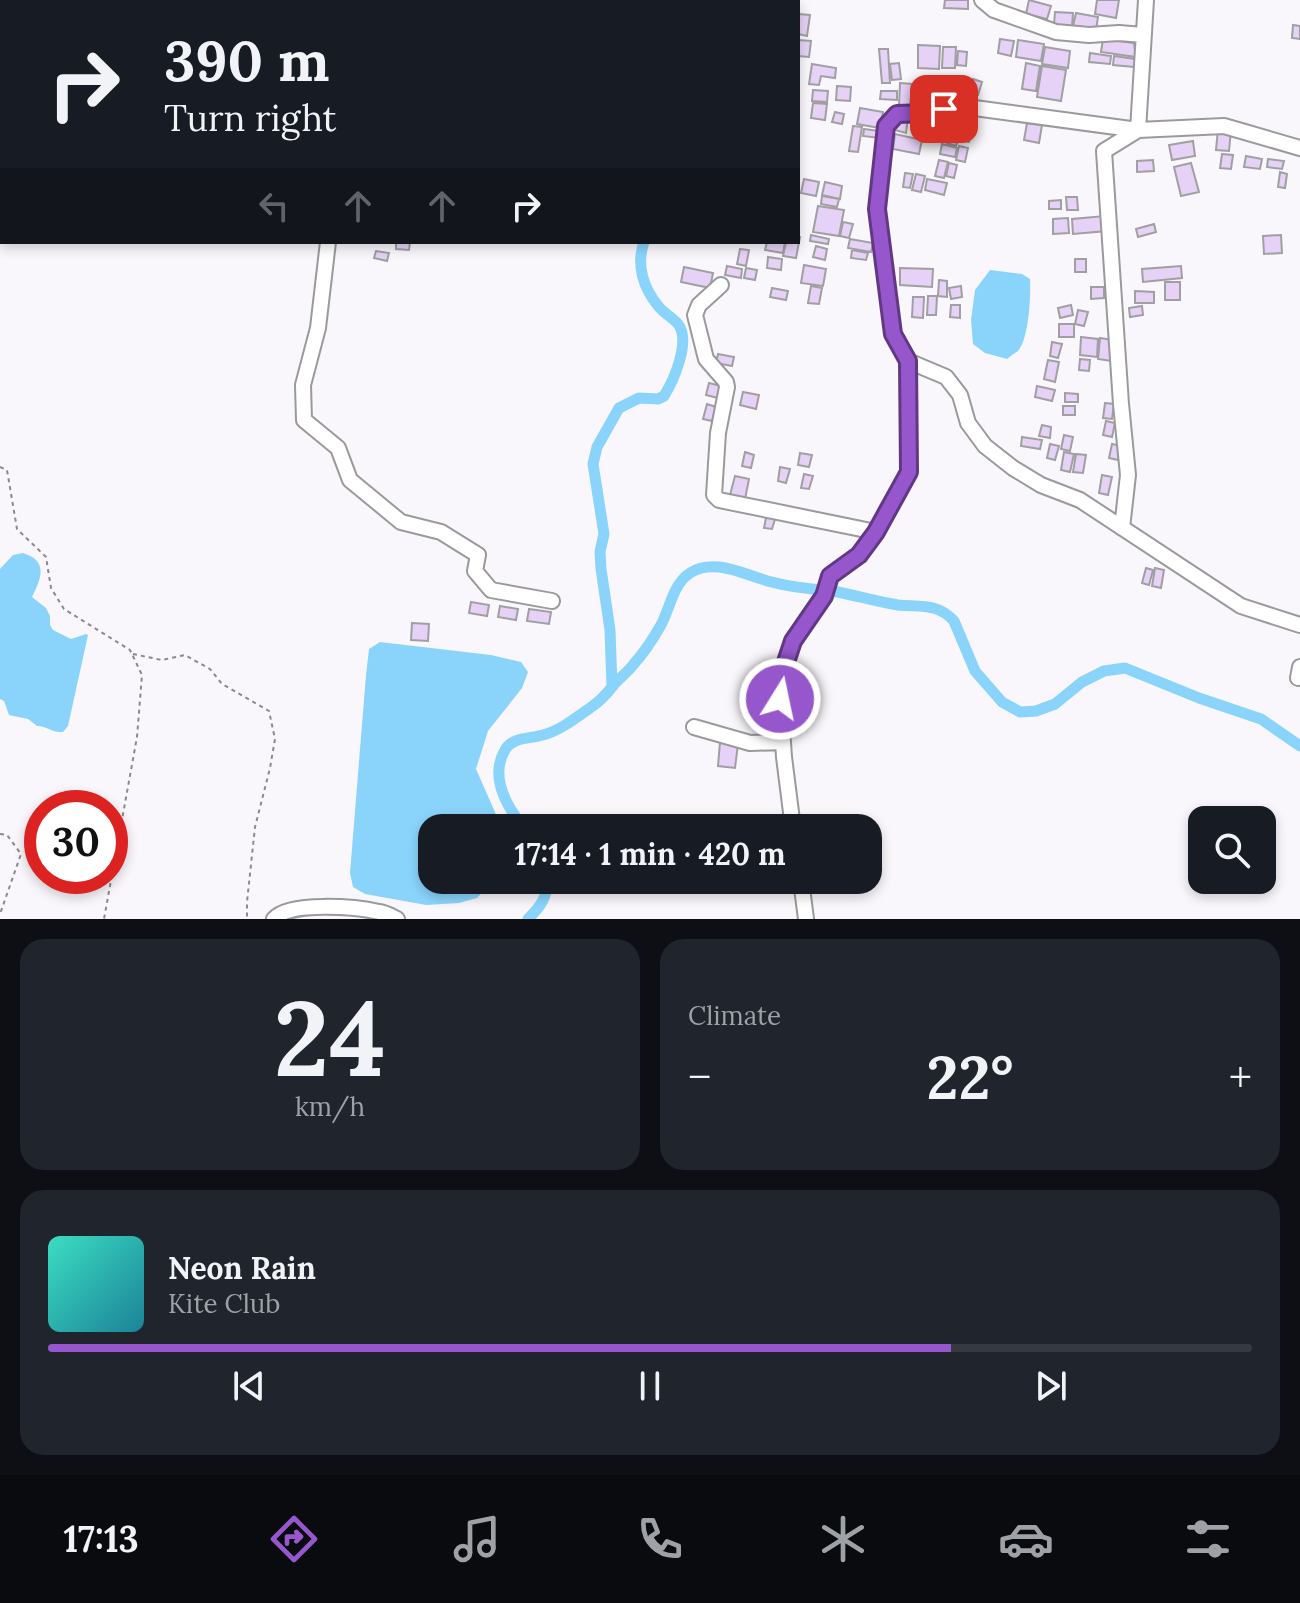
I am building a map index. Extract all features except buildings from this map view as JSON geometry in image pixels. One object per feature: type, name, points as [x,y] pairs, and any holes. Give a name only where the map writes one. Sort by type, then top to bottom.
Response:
[{"type":"street","points":[[982,0],[994,10],[1056,32],[1143,35]]},
{"type":"street","points":[[1138,130],[1146,0]]},
{"type":"street","points":[[791,814],[780,699],[784,668],[793,641],[824,596],[830,576],[859,555],[876,532],[909,472],[908,361],[893,334],[877,209],[886,126],[897,114],[927,113],[960,106],[1138,130],[1224,126],[1300,148]]},
{"type":"street","points":[[1122,528],[1128,475],[1104,151],[1138,130]]},
{"type":"street","points":[[328,244],[318,328],[303,385],[304,420],[338,448],[350,480],[401,522],[441,532],[478,555],[475,571],[491,590],[552,601]]},
{"type":"street","points":[[721,285],[699,305],[695,315],[706,359],[727,387],[718,433],[714,495],[719,500],[876,532]]},
{"type":"street","points":[[908,361],[946,377],[960,395],[968,423],[985,446],[1013,468],[1041,485],[1080,500],[1241,606],[1300,625]]},
{"type":"street","points":[[694,727],[750,743],[783,742]]},
{"type":"street","points":[[803,894],[806,919]]},
{"type":"street","points":[[274,919],[278,914],[294,909],[314,908],[353,908],[383,912],[397,919]]},
{"type":"path","points":[[0,467],[7,470],[17,529],[46,557],[51,588],[64,609],[130,650],[142,675],[137,737],[104,919]]},
{"type":"path","points":[[132,654],[162,660],[185,655],[210,669],[222,684],[269,711],[275,739],[255,827],[247,919]]},
{"type":"path","points":[[0,834],[7,835],[21,854],[0,914]]},
{"type":"water","points":[[990,270],[1022,274],[1030,279],[1025,337],[1018,351],[1007,359],[985,353],[973,344],[971,320],[975,290]]},
{"type":"water","points":[[23,553],[31,556],[40,566],[40,577],[32,597],[46,608],[53,630],[71,639],[88,635],[68,726],[63,732],[9,715],[4,701],[0,699],[0,569],[13,555]]},
{"type":"water","points":[[380,642],[491,655],[521,662],[528,672],[522,688],[488,731],[476,769],[496,814],[418,814],[418,894],[481,894],[477,898],[459,903],[426,905],[365,894],[353,887],[350,873],[369,649]]},
{"type":"waterway","points":[[612,687],[610,630],[600,552],[604,534],[593,464],[597,447],[619,408],[639,398],[658,399],[664,396],[676,371],[683,340],[678,324],[659,307],[645,284],[641,268],[644,244]]},
{"type":"waterway","points":[[514,814],[499,781],[501,760],[508,746],[561,727],[599,701],[648,646],[684,578],[693,571],[708,567],[733,570],[788,586],[942,611],[954,621],[975,671],[1002,702],[1020,712],[1036,711],[1055,704],[1082,682],[1104,671],[1125,668],[1261,719],[1300,746]]},
{"type":"waterway","points":[[528,919],[545,894]]},
{"type":"route","points":[[780,699],[784,668],[793,641],[824,596],[830,576],[859,555],[876,532],[909,472],[908,361],[893,334],[877,209],[886,126],[897,114],[944,109]]}]
